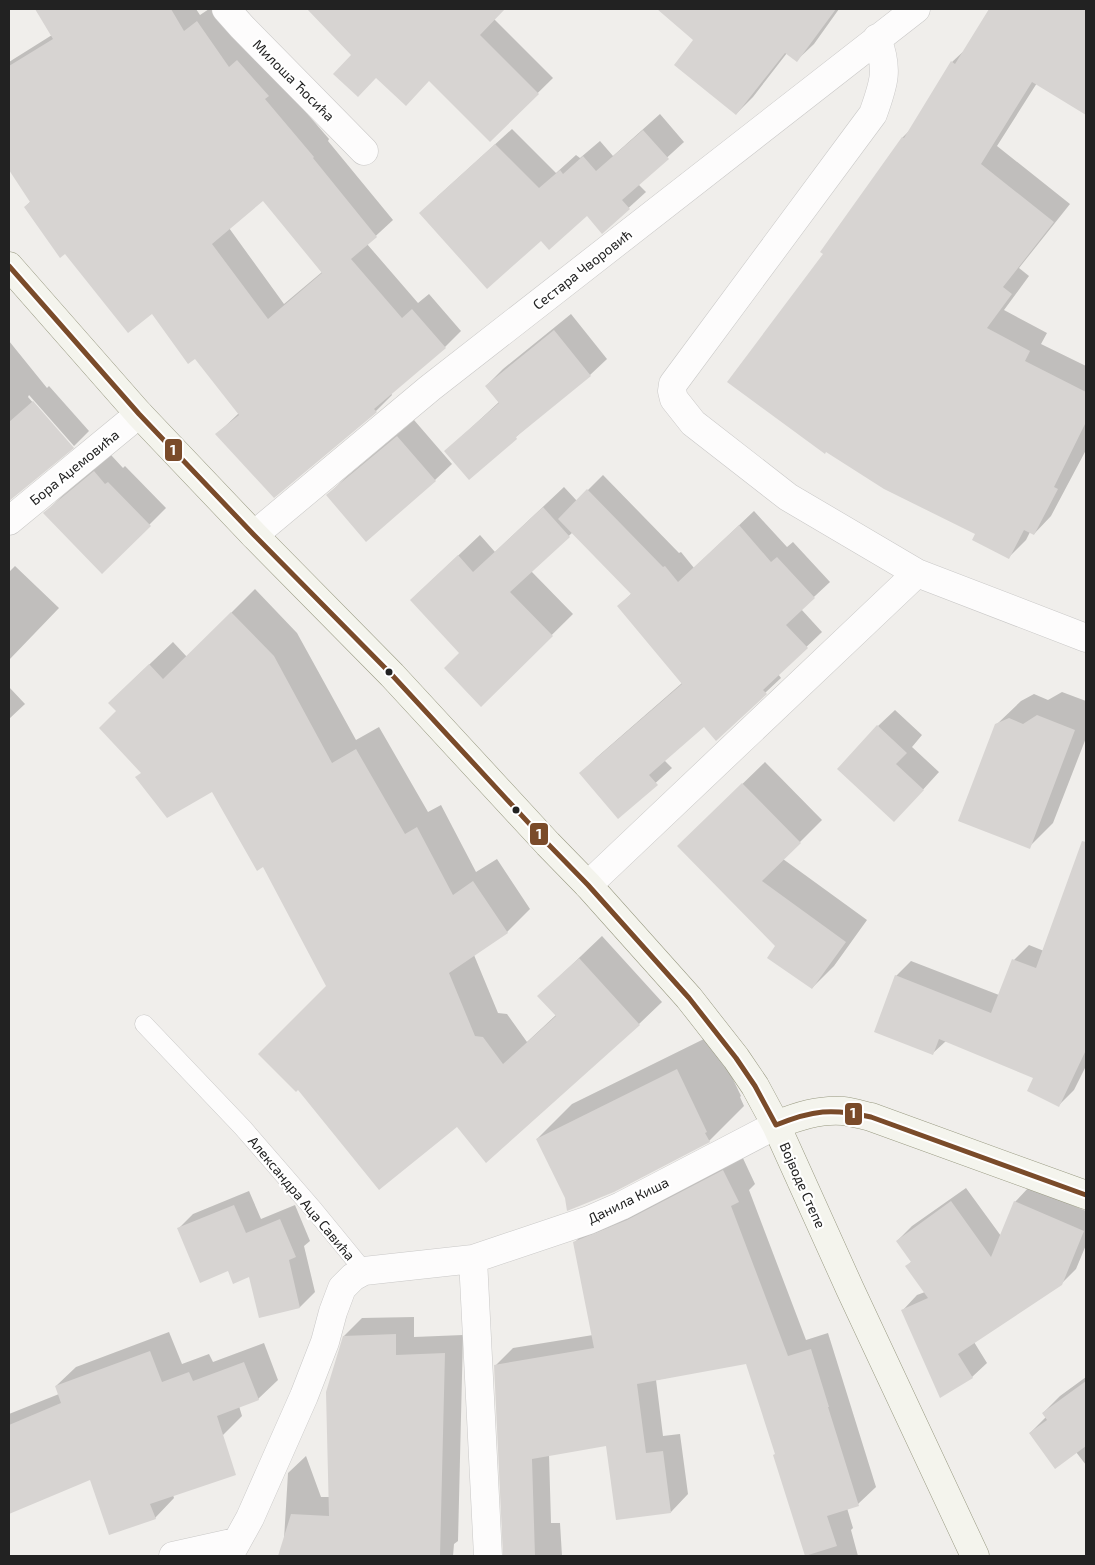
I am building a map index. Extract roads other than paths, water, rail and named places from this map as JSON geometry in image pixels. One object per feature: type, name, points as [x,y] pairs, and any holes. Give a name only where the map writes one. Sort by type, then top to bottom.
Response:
[{"type":"main road","name":"Војводе Степе","points":[[9,266],[138,414],[254,536],[392,675],[548,844],[588,884],[689,998],[725,1044],[755,1086],[776,1125],[850,1289],[975,1556]]},
{"type":"main road","points":[[776,1125],[800,1115],[820,1112],[842,1111],[871,1117],[1084,1189]]},
{"type":"street","name":"Милоша Ћосића","points":[[226,9],[364,150]]},
{"type":"street","name":"Сестара Чворовић","points":[[254,536],[430,388],[916,9]]},
{"type":"street","points":[[877,38],[883,52],[885,70],[881,91],[873,114],[673,384],[674,399],[694,423],[788,497],[917,573],[1086,638]]},
{"type":"street","name":"Бора Аџемовића","points":[[9,521],[138,414]]},
{"type":"street","points":[[588,884],[917,573]]},
{"type":"street","name":"Данила Киша","points":[[364,1271],[473,1259],[588,1220],[604,1214],[776,1125]]},
{"type":"street","points":[[473,1259],[488,1556]]},
{"type":"street","name":"Александра Аца Савића","points":[[232,1549],[250,1518],[304,1396],[326,1342],[333,1312],[342,1288],[353,1277],[364,1271]]},
{"type":"street","points":[[173,1556],[232,1549]]},
{"type":"lane","name":"Александра Аца Савића","points":[[144,1024],[243,1128],[364,1271]]}]
